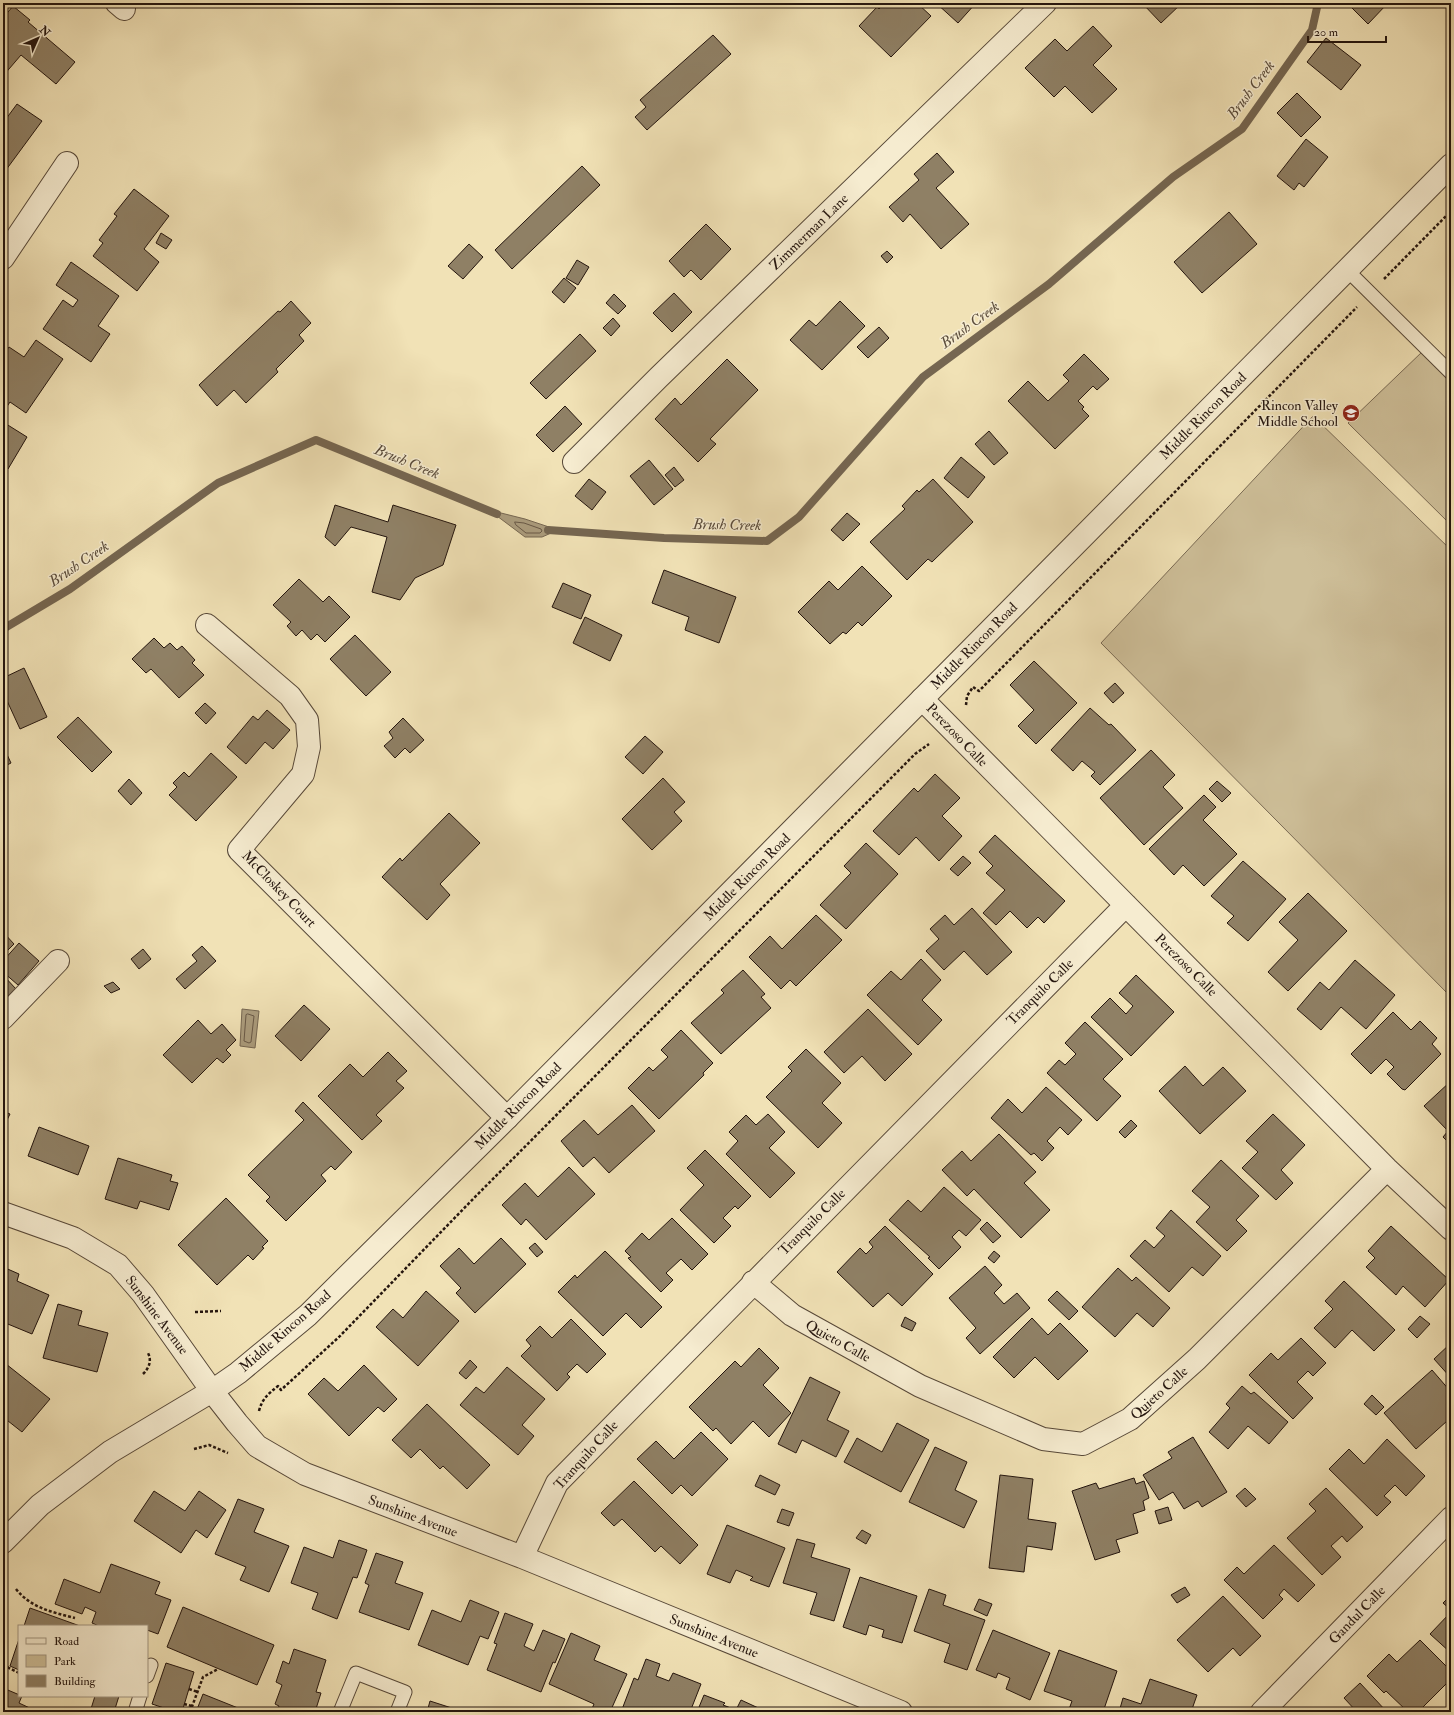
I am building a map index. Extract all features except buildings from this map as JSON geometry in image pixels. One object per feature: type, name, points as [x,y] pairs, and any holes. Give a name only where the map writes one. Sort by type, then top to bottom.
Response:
[{"type":"street","name":"Zimmerman Lane","points":[[574,462],[659,377],[1045,3]]},
{"type":"street","points":[[6,249],[67,163]]},
{"type":"street","name":"Middle Rincon Road","points":[[3,1542],[40,1505],[110,1452],[212,1391],[262,1354],[308,1315],[507,1118],[1451,165]]},
{"type":"street","name":"McCloskey Court","points":[[207,625],[290,696],[307,720],[309,747],[303,774],[239,850],[507,1118]]},
{"type":"street","name":"Perezoso Calle","points":[[922,699],[945,725],[1126,904],[1387,1169],[1451,1229]]},
{"type":"street","name":"Tranquilo Calle","points":[[522,1557],[557,1483],[1126,904]]},
{"type":"street","points":[[3,1018],[58,961]]},
{"type":"street","name":"Quieto Calle","points":[[753,1282],[792,1315],[920,1386],[1043,1439],[1083,1444],[1130,1420],[1197,1359],[1387,1169]]},
{"type":"street","name":"Sunshine Avenue","points":[[3,1212],[73,1238],[118,1265],[143,1294],[212,1391],[257,1446],[305,1474],[522,1557],[897,1711]]},
{"type":"street","name":"Gandul Calle","points":[[1262,1712],[1451,1518]]},
{"type":"lane","points":[[1348,270],[1451,373]]},
{"type":"lane","points":[[340,1712],[356,1672],[405,1692],[397,1712]]},
{"type":"lane","points":[[134,1712],[140,1697]]},
{"type":"path","points":[[966,705],[967,696],[973,687],[979,691],[1451,211]]},
{"type":"path","points":[[1448,215],[1451,218]]},
{"type":"path","points":[[259,1411],[262,1401],[266,1395],[278,1386],[281,1390],[339,1337],[474,1198],[915,754],[929,744]]},
{"type":"path","points":[[195,1312],[221,1311]]},
{"type":"path","points":[[143,1374],[148,1368],[151,1358],[148,1353]]},
{"type":"path","points":[[194,1449],[209,1445],[228,1453]]},
{"type":"path","points":[[16,1589],[22,1597],[34,1605],[75,1618]]},
{"type":"path","points":[[3,1666],[18,1674]]},
{"type":"path","points":[[190,1712],[203,1677],[218,1668]]},
{"type":"path","points":[[189,1689],[198,1692]]},
{"type":"path","points":[[184,1704],[192,1706]]},
{"type":"green space","points":[[1423,351],[1451,378],[1451,525],[1348,423]]},
{"type":"green space","name":"Rincon Valley Middle School","points":[[1313,416],[1451,550],[1451,997],[1101,643]]},
{"type":"water","points":[[489,510],[525,519],[558,530],[542,537],[525,537]]},
{"type":"water","points":[[242,1009],[259,1011],[255,1048],[240,1046]]},
{"type":"waterway","name":"Brush Creek","points":[[548,530],[664,538],[767,541],[799,517],[923,377],[1049,284],[1173,177],[1242,129],[1312,30],[1318,3]]},
{"type":"waterway","name":"Brush Creek","points":[[3,629],[70,589],[218,483],[316,440],[497,514]]},
{"type":"place","name":"Rincon Valley Middle School","points":[[1351,413]]}]
